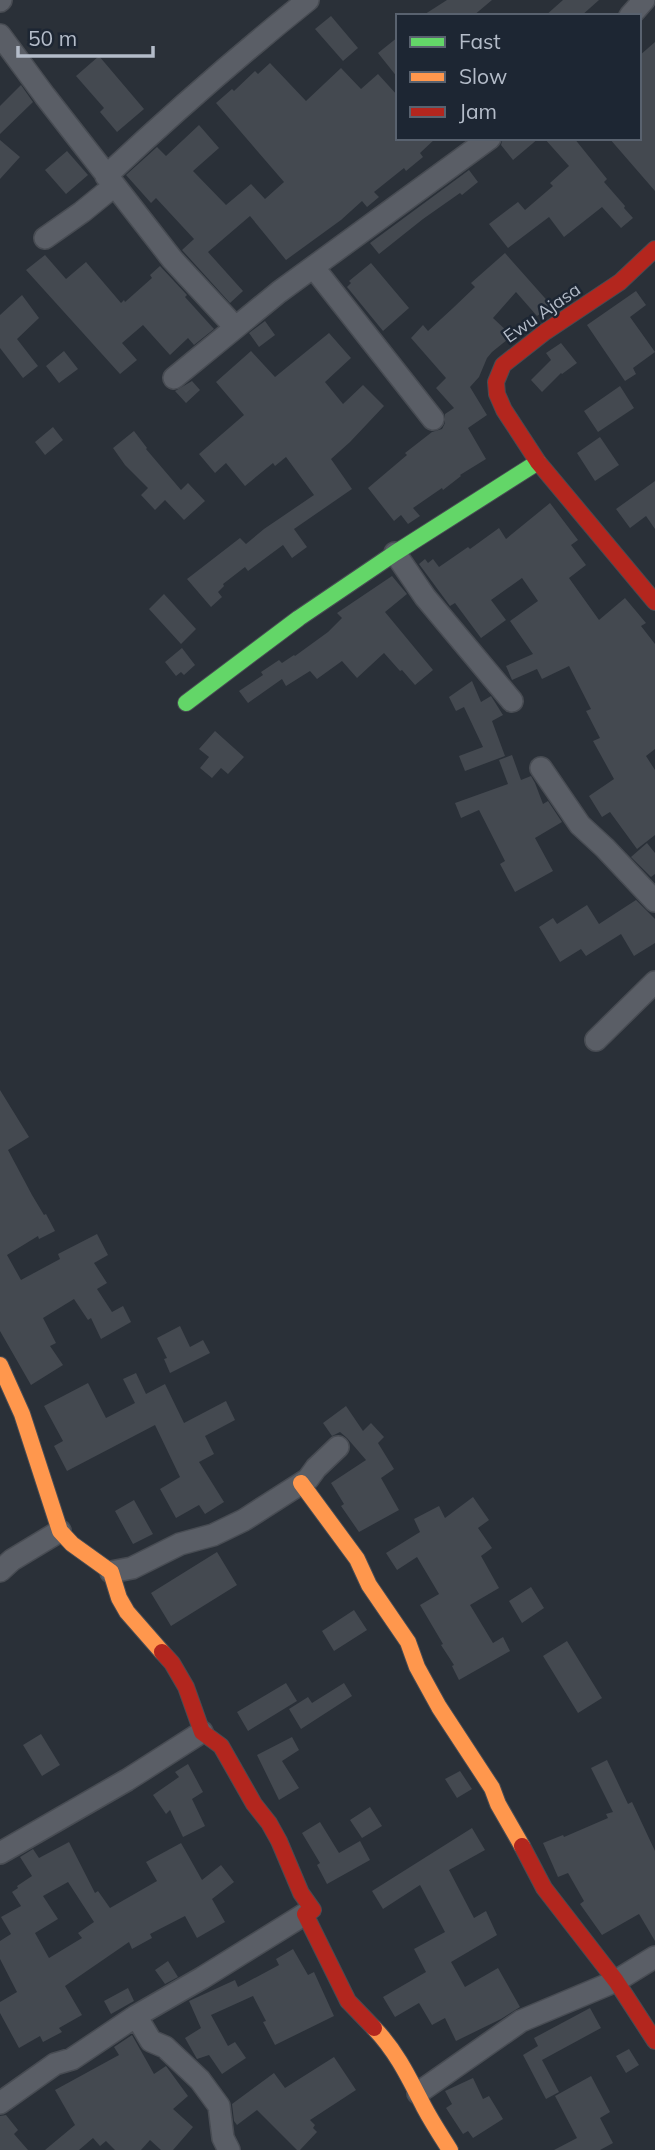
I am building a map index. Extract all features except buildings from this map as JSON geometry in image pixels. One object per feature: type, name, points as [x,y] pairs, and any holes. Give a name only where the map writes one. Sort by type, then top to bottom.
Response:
[{"type":"street","points":[[44,238],[82,212],[178,108],[308,0]]},
{"type":"street","points":[[632,14],[644,0]]},
{"type":"street","points":[[0,35],[110,181],[172,258],[235,327]]},
{"type":"street","points":[[174,378],[279,292],[487,140]]},
{"type":"street","name":"Ewu Ajasa","points":[[655,250],[620,282],[503,365],[496,382],[497,394],[515,429],[538,462],[655,602]]},
{"type":"street","points":[[314,268],[433,419]]},
{"type":"street","points":[[186,703],[299,618],[538,462]]},
{"type":"street","points":[[395,553],[425,597],[512,701]]},
{"type":"street","points":[[541,768],[580,825],[655,901]]},
{"type":"street","points":[[596,1040],[655,982]]},
{"type":"street","points":[[0,1365],[22,1414],[60,1531],[72,1544],[111,1572],[119,1598],[127,1612],[178,1672],[193,1703],[202,1732],[221,1746],[254,1804],[269,1823],[301,1893],[313,1910],[136,2015],[72,2059],[55,2064],[0,2102]]},
{"type":"street","points":[[111,1572],[132,1568],[180,1544],[213,1535],[233,1525],[308,1479],[338,1447]]},
{"type":"street","points":[[301,1483],[357,1559],[369,1585],[408,1642],[417,1667],[439,1707],[492,1788],[544,1888],[616,1981],[655,2041]]},
{"type":"street","points":[[0,1571],[12,1560],[60,1531]]},
{"type":"street","points":[[0,1853],[127,1780],[202,1732]]},
{"type":"street","points":[[305,1913],[348,2001],[397,2055],[450,2150]]},
{"type":"street","points":[[418,2093],[521,2021],[616,1981],[655,1957]]},
{"type":"street","points":[[136,2015],[151,2041],[165,2047],[200,2080],[219,2106],[223,2138],[229,2150]]},
{"type":"traffic: fast","points":[[186,703],[299,618],[538,462]]},
{"type":"traffic: slow","points":[[0,1365],[22,1414],[60,1531],[72,1544],[111,1572],[119,1598],[127,1612],[162,1652]]},
{"type":"traffic: slow","points":[[301,1483],[357,1559],[369,1585],[408,1642],[417,1667],[439,1707],[492,1788],[522,1846]]},
{"type":"traffic: slow","points":[[374,2028],[396,2056],[450,2150]]},
{"type":"traffic: jam","points":[[655,249],[620,282],[545,332],[503,365],[496,382],[497,394],[504,410],[538,462],[655,602]]},
{"type":"traffic: jam","points":[[162,1652],[186,1687],[202,1732],[221,1746],[279,1841],[301,1893],[313,1910],[305,1914],[348,2001],[374,2028]]},
{"type":"traffic: jam","points":[[522,1846],[544,1888],[616,1981],[655,2041]]}]
